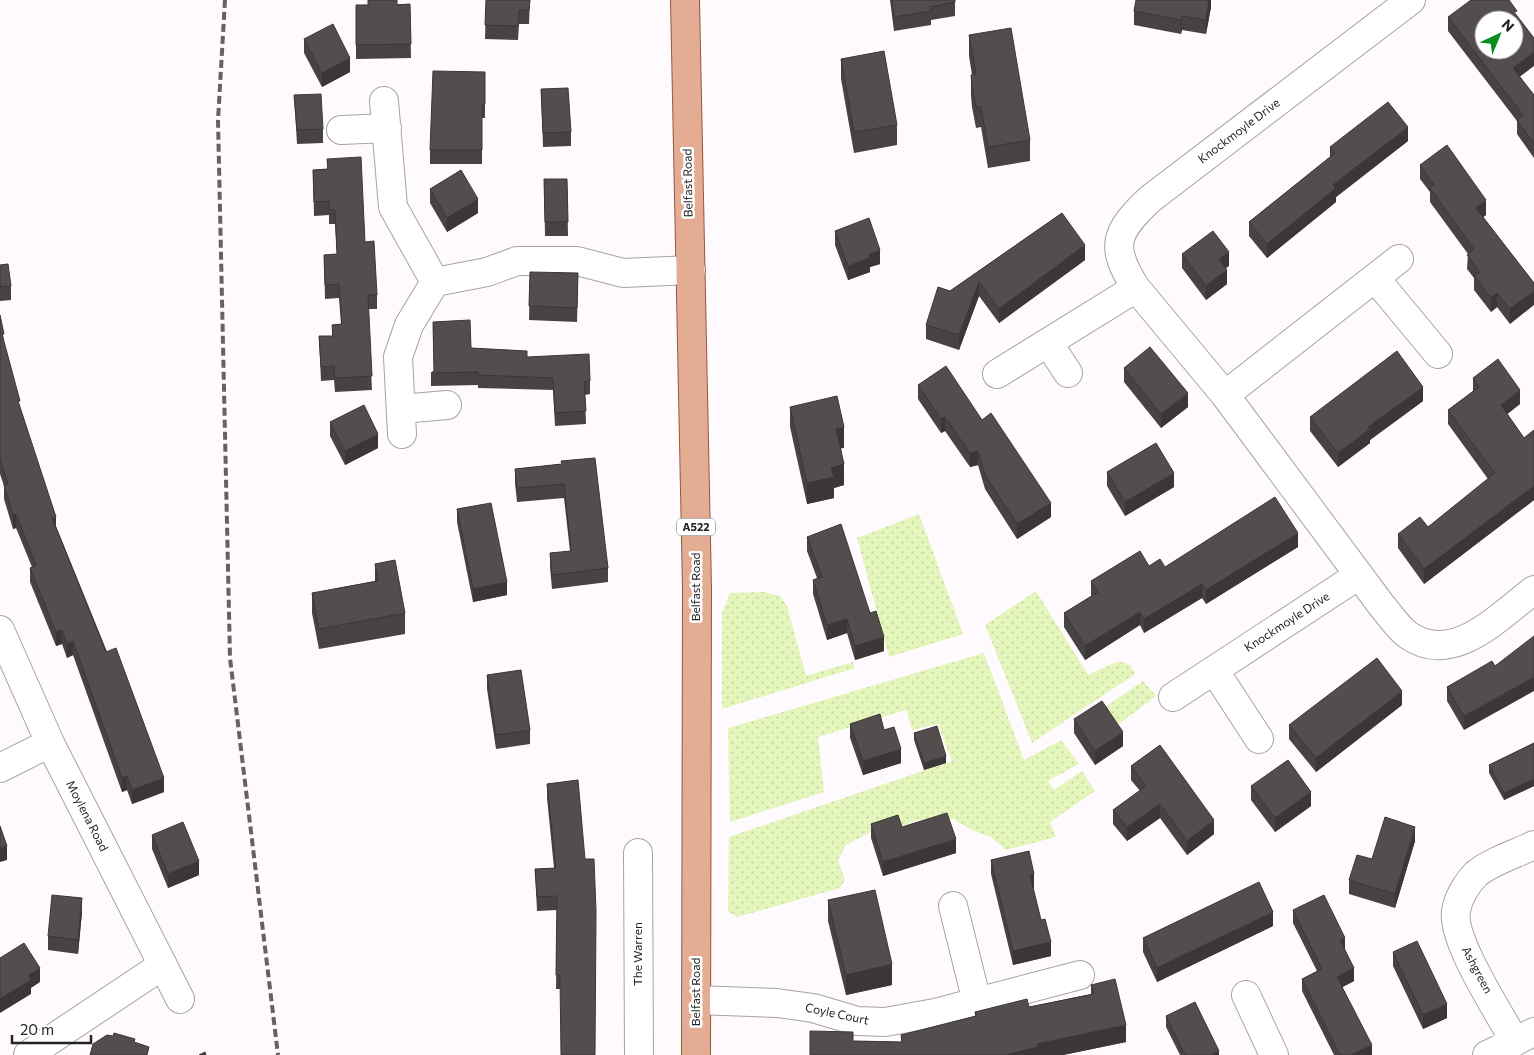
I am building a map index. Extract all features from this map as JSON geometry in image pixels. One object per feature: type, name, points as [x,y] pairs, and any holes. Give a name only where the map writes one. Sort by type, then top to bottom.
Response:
[{"type":"main road","name":"Belfast Road","points":[[685,0],[696,589],[696,1055]]},
{"type":"street","name":"Knockmoyle Drive","points":[[1411,0],[1150,199],[1128,219],[1120,237],[1119,253],[1124,270],[1136,288],[1224,395],[1359,575],[1406,634],[1424,644],[1439,647],[1455,643],[1474,635],[1534,590]]},
{"type":"street","points":[[384,101],[393,208],[435,282]]},
{"type":"street","points":[[341,130],[387,128]]},
{"type":"street","points":[[1224,395],[1400,259]]},
{"type":"street","points":[[447,405],[401,422],[398,357],[409,325],[435,282],[487,272],[517,261],[578,261],[623,273],[691,270]]},
{"type":"street","points":[[1375,278],[1438,354]]},
{"type":"street","points":[[997,374],[1049,344],[1136,288]]},
{"type":"street","points":[[1049,344],[1068,373]]},
{"type":"street","name":"Knockmoyle Drive","points":[[1173,697],[1359,575]]},
{"type":"street","name":"Moylena Road","points":[[0,630],[50,744],[180,999]]},
{"type":"street","points":[[1214,670],[1259,739]]},
{"type":"street","points":[[0,768],[50,744]]},
{"type":"street","name":"Ashgreen","points":[[1487,1055],[1524,1037],[1464,947],[1456,912],[1467,885],[1475,875],[1484,868],[1534,845]]},
{"type":"street","name":"The Warren","points":[[638,853],[639,1055]]},
{"type":"street","points":[[954,906],[977,1002]]},
{"type":"street","points":[[28,1055],[163,965]]},
{"type":"street","name":"Coyle Court","points":[[696,1000],[777,1002],[813,1008],[857,1020],[885,1022],[977,1002],[1080,975]]},
{"type":"street","points":[[1246,995],[1274,1055]]},
{"type":"green space","points":[[919,514],[963,634],[889,657],[857,538]]},
{"type":"green space","points":[[1036,591],[1088,675],[1119,661],[1130,665],[1135,674],[1032,743],[985,625]]},
{"type":"green space","points":[[764,592],[780,596],[787,606],[806,676],[853,662],[855,668],[722,709],[722,613],[730,593]]},
{"type":"green space","points":[[984,653],[1024,760],[1061,740],[1079,764],[1048,781],[1054,790],[1082,771],[1095,791],[1050,822],[1056,837],[1006,850],[991,837],[974,831],[953,819],[917,820],[878,836],[875,830],[846,845],[838,860],[845,880],[840,888],[737,917],[728,912],[729,837],[952,761],[938,724],[912,730],[906,710],[818,737],[824,792],[730,822],[728,728]]},
{"type":"green space","points":[[1143,681],[1156,696],[1112,729],[1099,711]]},
{"type":"building","points":[[368,0],[397,0],[397,5],[410,4],[411,44],[356,45],[356,5],[368,5]]},
{"type":"building","points":[[486,0],[530,0],[529,10],[519,10],[518,26],[485,25]]},
{"type":"building","points":[[892,0],[955,0],[955,2],[930,7],[931,11],[894,17]]},
{"type":"building","points":[[1136,0],[1209,0],[1206,20],[1182,16],[1181,20],[1134,11]]},
{"type":"building","points":[[1471,0],[1509,0],[1516,10],[1474,10],[1474,51],[1448,17]]},
{"type":"building","points":[[333,24],[350,58],[322,73],[304,39]]},
{"type":"building","points":[[1524,25],[1534,38],[1534,52],[1524,60]]},
{"type":"building","points":[[1011,28],[1030,140],[988,147],[981,107],[976,107],[972,86],[971,75],[976,74],[969,35]]},
{"type":"building","points":[[884,51],[897,125],[854,132],[841,59]]},
{"type":"building","points":[[1481,60],[1524,60],[1513,68],[1534,95],[1534,144],[1517,120],[1523,115]]},
{"type":"building","points":[[433,71],[485,72],[485,104],[482,104],[482,150],[430,150]]},
{"type":"building","points":[[568,88],[571,132],[543,133],[541,89]]},
{"type":"building","points":[[321,94],[323,129],[297,130],[294,95]]},
{"type":"building","points":[[1388,102],[1408,127],[1333,185],[1336,188],[1267,244],[1249,222],[1335,153],[1330,147]]},
{"type":"building","points":[[1447,145],[1486,200],[1476,208],[1534,283],[1534,291],[1510,309],[1497,293],[1491,298],[1474,276],[1480,272],[1467,255],[1474,249],[1430,188],[1434,185],[1420,165]]},
{"type":"building","points":[[361,157],[365,242],[374,241],[377,295],[368,295],[372,376],[335,378],[334,366],[321,367],[319,336],[333,336],[332,325],[342,324],[339,284],[325,285],[324,255],[337,254],[335,210],[329,210],[329,201],[314,202],[313,170],[328,169],[327,159]]},
{"type":"building","points":[[461,170],[478,199],[447,218],[430,189]]},
{"type":"building","points":[[544,179],[567,179],[568,222],[545,222]]},
{"type":"building","points":[[1062,213],[1085,245],[999,309],[979,282],[959,335],[926,325],[938,287],[950,291]]},
{"type":"building","points":[[869,218],[880,250],[869,254],[870,258],[848,266],[835,231]]},
{"type":"building","points":[[1213,231],[1229,252],[1219,259],[1227,270],[1206,286],[1182,254]]},
{"type":"building","points":[[8,264],[11,286],[0,287],[0,265]]},
{"type":"building","points":[[530,272],[578,273],[577,308],[529,306]]},
{"type":"building","points":[[0,315],[4,334],[2,334],[20,401],[18,401],[56,517],[52,518],[106,652],[116,648],[164,778],[132,790],[127,776],[122,778],[73,641],[67,644],[62,630],[56,632],[30,568],[36,565],[16,514],[13,515],[4,485],[8,484],[0,460]]},
{"type":"building","points":[[470,320],[471,348],[527,351],[527,357],[589,354],[590,381],[584,382],[586,411],[555,413],[553,378],[478,375],[478,372],[431,373],[434,371],[433,322]]},
{"type":"building","points":[[1150,347],[1188,393],[1161,414],[1124,368]]},
{"type":"building","points":[[1397,351],[1423,387],[1368,427],[1370,429],[1338,453],[1310,417]]},
{"type":"building","points":[[1498,359],[1520,390],[1501,405],[1524,438],[1534,430],[1534,486],[1424,569],[1398,534],[1420,517],[1428,527],[1495,473],[1448,410],[1479,387],[1473,378]]},
{"type":"building","points":[[946,366],[982,420],[991,413],[1051,503],[1017,524],[985,475],[978,451],[970,453],[945,417],[941,419],[918,385]]},
{"type":"building","points":[[837,396],[844,427],[836,429],[844,464],[831,468],[834,477],[807,483],[790,407]]},
{"type":"building","points":[[364,405],[378,434],[345,451],[330,422]]},
{"type":"building","points":[[1156,443],[1174,473],[1125,502],[1107,472]]},
{"type":"building","points":[[595,458],[608,568],[552,575],[550,553],[571,551],[564,484],[517,488],[515,469],[562,464],[561,461]]},
{"type":"building","points":[[1275,497],[1298,533],[1206,590],[1202,584],[1144,619],[1140,612],[1085,646],[1064,613],[1098,592],[1091,581],[1140,551],[1149,566],[1160,559],[1165,567]]},
{"type":"building","points":[[491,503],[507,582],[473,589],[457,509]]},
{"type":"building","points":[[841,524],[870,613],[876,611],[884,637],[855,646],[847,619],[827,625],[813,580],[822,577],[807,537]]},
{"type":"building","points":[[395,560],[405,613],[319,629],[312,593],[378,581],[375,564]]},
{"type":"building","points":[[1534,636],[1534,677],[1464,716],[1447,687],[1492,661],[1495,666]]},
{"type":"building","points":[[1377,658],[1402,691],[1316,758],[1289,725]]},
{"type":"building","points":[[521,670],[530,730],[496,735],[487,675]]},
{"type":"building","points":[[1102,701],[1123,732],[1095,751],[1074,719]]},
{"type":"building","points":[[880,714],[884,730],[894,727],[901,749],[863,761],[850,724]]},
{"type":"building","points":[[937,726],[946,756],[924,763],[914,733]]},
{"type":"building","points":[[1534,743],[1534,779],[1504,793],[1489,765]]},
{"type":"building","points":[[1160,745],[1214,820],[1187,841],[1160,804],[1127,827],[1113,810],[1146,786],[1131,766]]},
{"type":"building","points":[[1288,760],[1311,792],[1275,818],[1251,786]]},
{"type":"building","points":[[578,780],[585,859],[594,859],[596,911],[595,1055],[561,1055],[560,975],[556,975],[557,896],[537,897],[535,869],[556,868],[547,784]]},
{"type":"building","points":[[947,813],[956,839],[883,862],[871,824],[898,815],[902,827]]},
{"type":"building","points":[[1385,817],[1415,827],[1395,894],[1349,880],[1357,855],[1372,859]]},
{"type":"building","points":[[183,822],[199,861],[168,874],[152,835]]},
{"type":"building","points":[[0,826],[7,846],[0,848]]},
{"type":"building","points":[[1029,851],[1034,874],[1030,875],[1041,920],[1045,919],[1051,942],[1013,951],[991,860]]},
{"type":"building","points":[[1259,882],[1273,912],[1157,968],[1143,938]]},
{"type":"building","points":[[875,890],[892,964],[846,975],[828,900]]},
{"type":"building","points":[[52,895],[82,898],[78,940],[48,936]]},
{"type":"building","points":[[1324,895],[1345,938],[1340,940],[1354,968],[1337,977],[1372,1045],[1351,1055],[1340,1055],[1302,979],[1322,969],[1293,910]]},
{"type":"building","points":[[1417,941],[1447,1004],[1423,1015],[1393,952]]},
{"type":"building","points":[[24,943],[40,968],[29,975],[31,980],[0,999],[0,958]]},
{"type":"building","points":[[1115,979],[1126,1025],[1037,1044],[1038,1047],[1006,1055],[810,1055],[810,1031],[853,1032],[853,1041],[902,1042],[901,1035],[976,1016],[975,1012],[1027,999],[1029,1007],[1094,994],[1091,985]]},
{"type":"building","points":[[1195,1002],[1219,1051],[1214,1055],[1185,1055],[1166,1016]]},
{"type":"building","points":[[114,1033],[135,1039],[134,1042],[149,1047],[147,1055],[90,1055],[93,1044],[107,1035],[113,1036]]},
{"type":"railway","points":[[225,0],[218,120],[230,658],[278,1055]]}]
